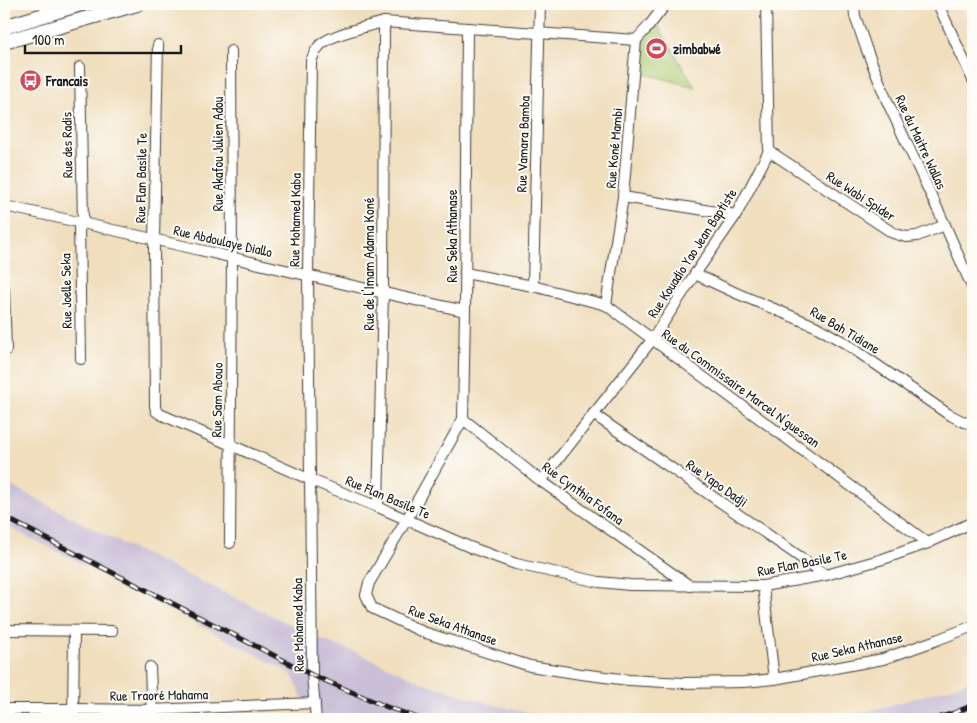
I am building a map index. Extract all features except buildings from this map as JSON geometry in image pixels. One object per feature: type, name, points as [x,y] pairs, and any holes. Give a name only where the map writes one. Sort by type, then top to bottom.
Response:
[{"type":"main road","points":[[4,27],[81,4]]},
{"type":"main road","points":[[4,42],[137,4]]},
{"type":"street","name":"Rue Vamara Bamba","points":[[533,286],[540,4]]},
{"type":"street","points":[[636,40],[666,4]]},
{"type":"street","name":"Rue Kouadio Yao Jean Baptiste","points":[[542,481],[652,340],[736,216],[769,151],[766,4]]},
{"type":"street","name":"Rue du Maitre Wallas","points":[[854,4],[855,16],[887,101],[973,289]]},
{"type":"street","points":[[938,4],[973,80]]},
{"type":"street","name":"Rue Mohamed Kaba","points":[[316,719],[312,675],[308,275],[311,61],[317,49],[324,42],[364,27],[384,22],[636,40]]},
{"type":"street","name":"Rue de l'Imam Adama Koné","points":[[378,507],[384,294],[384,22]]},
{"type":"street","name":"Rue Seka Athanase","points":[[467,28],[463,420],[369,583],[366,594],[372,608],[423,632],[530,666],[629,680],[683,683],[744,682],[824,670],[882,658],[973,626]]},
{"type":"street","name":"Rue Koné Mambi","points":[[606,305],[624,197],[636,40]]},
{"type":"street","name":"Rue Flan Basile Te","points":[[158,45],[154,240],[155,406],[156,411],[160,414],[472,548],[516,564],[599,582],[630,585],[763,586],[826,576],[928,543],[973,522]]},
{"type":"street","name":"Rue Akafou Julien Adou","points":[[231,51],[232,258]]},
{"type":"street","name":"Rue des Radis","points":[[80,67],[81,222]]},
{"type":"street","name":"Rue Wabi Spider","points":[[769,151],[894,233],[906,237],[917,236],[945,225]]},
{"type":"street","points":[[624,197],[736,216]]},
{"type":"street","name":"Rue Abdoulaye Diallo","points":[[4,206],[465,311]]},
{"type":"street","name":"Rue Joelle Seka","points":[[81,222],[81,359]]},
{"type":"street","name":"Rue Sam Abouo","points":[[230,543],[232,258]]},
{"type":"street","name":"Rue du Commissaire Marcel N'guessan","points":[[465,273],[533,286],[606,305],[928,543]]},
{"type":"street","name":"Rue Bah Tidiane","points":[[695,274],[815,326],[845,343],[948,414],[973,424]]},
{"type":"street","points":[[4,290],[6,350]]},
{"type":"street","name":"Rue Yapo Dadji","points":[[593,414],[826,576]]},
{"type":"street","name":"Rue Cynthia Fofana","points":[[463,420],[542,481],[690,586]]},
{"type":"street","points":[[763,586],[774,679]]},
{"type":"street","points":[[4,630],[112,631]]},
{"type":"street","points":[[73,714],[74,631]]},
{"type":"street","points":[[150,667],[152,715]]},
{"type":"street","name":"Rue Traoré Mahama","points":[[4,709],[73,714],[152,715],[315,703]]},
{"type":"shaded area","points":[[4,482],[109,537],[322,640],[356,652],[421,682],[498,706],[559,719],[312,719],[291,673],[4,525]]},
{"type":"shaded area","points":[[973,679],[973,717],[968,719],[835,719],[892,705],[953,687]]},
{"type":"green space","name":"zimbabwé","points":[[657,24],[695,87],[634,70],[642,56],[643,42]]},
{"type":"railway","points":[[4,517],[312,675],[387,707],[421,719]]},
{"type":"railway","points":[[935,719],[973,705]]},
{"type":"place","name":"zimbabwé","points":[[657,49]]},
{"type":"place","name":"Francais","points":[[30,81]]}]
